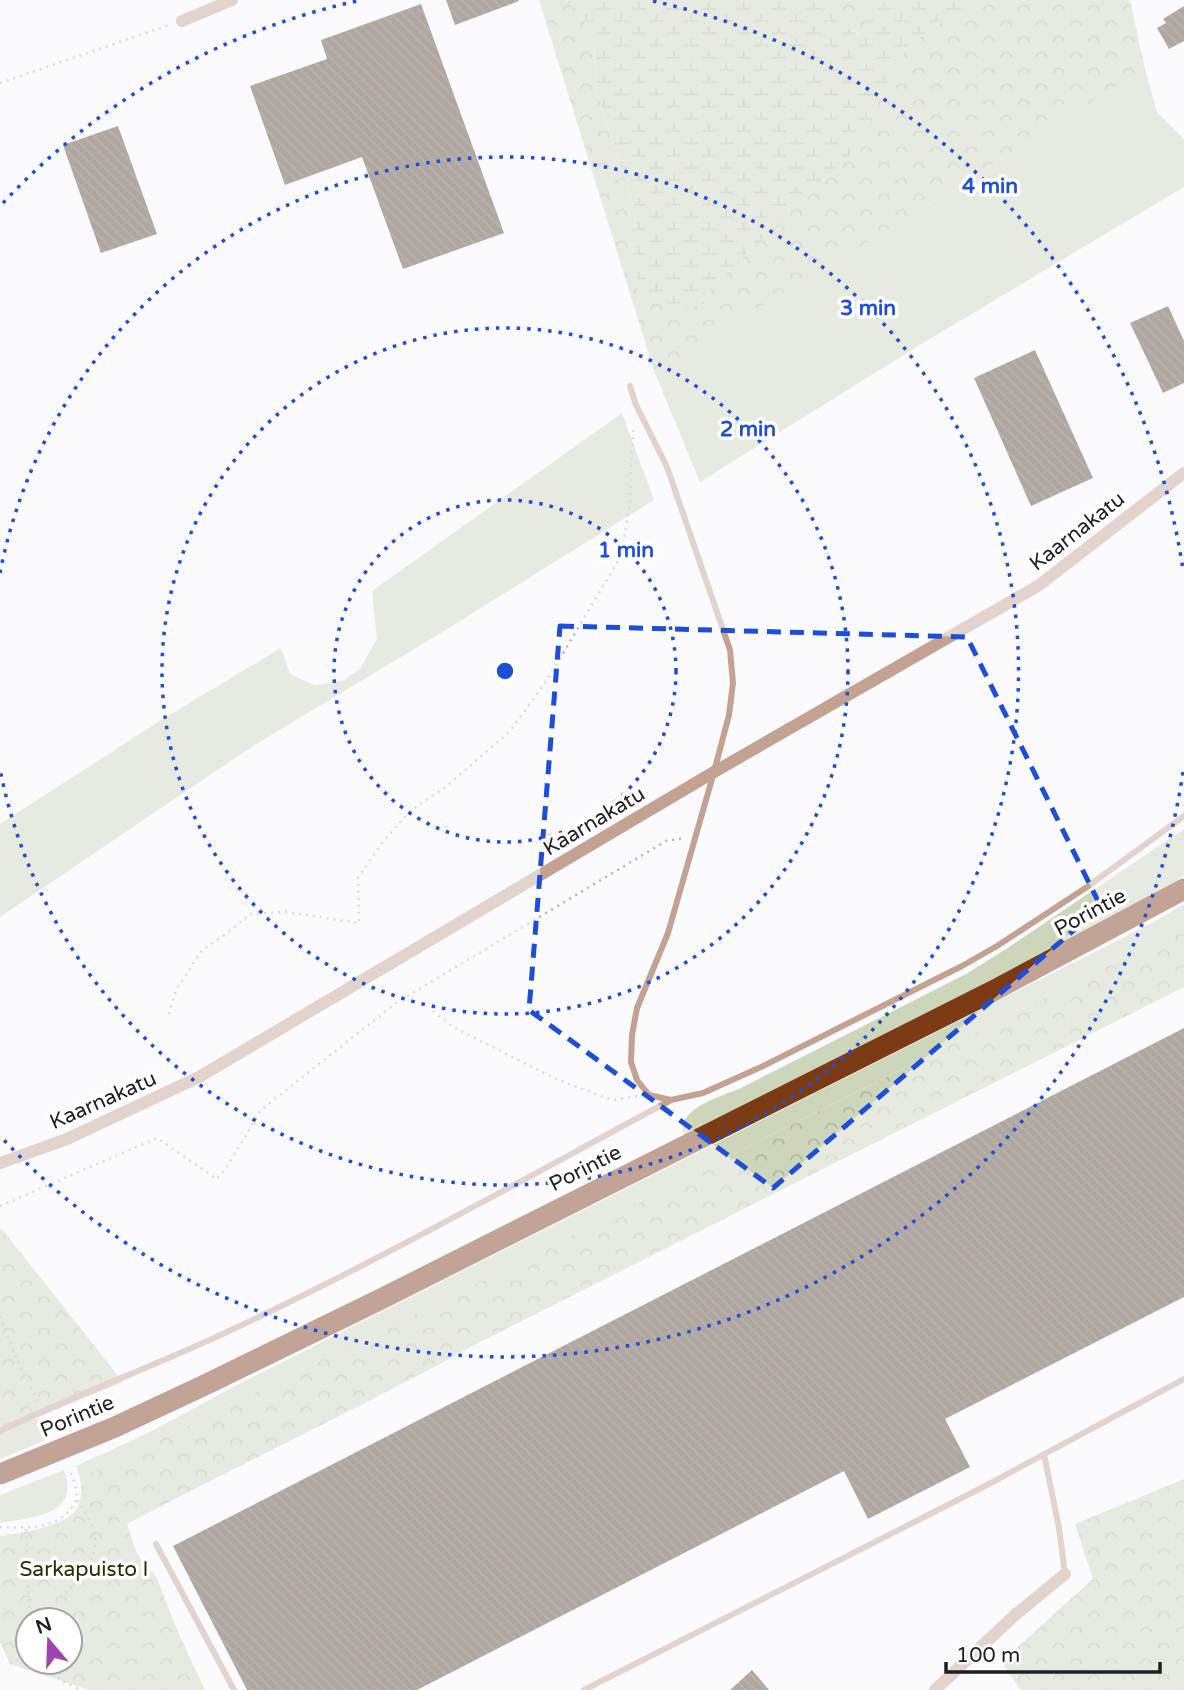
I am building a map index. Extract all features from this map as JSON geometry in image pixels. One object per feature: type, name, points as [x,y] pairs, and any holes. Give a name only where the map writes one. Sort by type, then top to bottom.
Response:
[{"type":"highway","name":"Porintie","points":[[0,1474],[115,1427],[369,1305],[993,991],[1184,889]]},
{"type":"street","points":[[182,21],[232,0]]},
{"type":"street","name":"Kaarnakatu","points":[[0,1163],[67,1139],[199,1077],[715,772],[1038,586],[1184,473]]},
{"type":"street","points":[[935,1690],[1015,1615],[1065,1574]]},
{"type":"lane","points":[[630,386],[636,405],[667,467],[730,650],[733,683],[729,715],[715,772],[668,933],[637,1008],[632,1035],[631,1062],[637,1080],[649,1095],[671,1100]]},
{"type":"lane","points":[[0,1432],[42,1411],[240,1326],[376,1258],[671,1100],[703,1093],[761,1068],[974,960],[1087,887],[1184,816]]},
{"type":"lane","points":[[584,1690],[989,1484],[1184,1379]]},
{"type":"lane","points":[[1044,1454],[1065,1574]]},
{"type":"lane","points":[[156,1544],[234,1690]]},
{"type":"path","points":[[0,83],[182,21]]},
{"type":"path","points":[[169,1014],[176,989],[202,950],[250,914],[286,912],[359,923],[358,878],[382,843],[409,812],[447,786],[511,730],[545,683],[620,558],[630,505],[636,405]]},
{"type":"path","points":[[0,1206],[157,1138],[217,1179],[261,1111],[396,1003],[667,841],[696,836]]},
{"type":"path","points":[[433,1011],[453,1027],[558,1080],[612,1100],[649,1095]]},
{"type":"path","points":[[0,1316],[18,1362],[55,1436]]},
{"type":"path","points":[[0,1527],[26,1529],[55,1522],[65,1515],[74,1506],[76,1498],[76,1488],[70,1471]]},
{"type":"path","points":[[52,1606],[89,1567],[95,1551],[95,1534],[89,1518],[76,1498]]},
{"type":"path","points":[[26,1529],[29,1606]]},
{"type":"path","points":[[10,1664],[14,1662]]},
{"type":"path","points":[[56,1676],[66,1684],[82,1690]]},
{"type":"highlighted area","points":[[560,626],[967,637],[1101,907],[773,1188],[529,1010]]},
{"type":"green space","points":[[539,0],[566,0],[593,29],[597,93],[635,210],[633,259],[703,306],[710,288],[851,155],[904,51],[935,25],[987,5],[991,0],[1130,0],[1145,69],[904,220],[654,371]]},
{"type":"green space","points":[[566,0],[824,0],[840,25],[859,34],[885,0],[991,0],[987,5],[935,25],[904,51],[851,155],[710,288],[703,306],[667,309],[638,290],[633,259],[635,210],[597,93],[593,29]]},
{"type":"green space","points":[[824,0],[885,0],[860,34],[840,25]]},
{"type":"green space","points":[[1145,69],[1157,112],[1184,139],[1184,187],[923,343],[700,482],[654,371],[904,220]]},
{"type":"green space","points":[[622,413],[654,500],[253,746],[0,917],[0,824],[161,720],[281,648],[290,674],[314,685],[342,681],[359,670],[377,639],[372,591]]},
{"type":"green space","points":[[1184,829],[1184,876],[1021,965],[684,1138],[685,1119],[697,1108],[966,974]]},
{"type":"green space","points":[[1184,904],[1184,927],[424,1310],[80,1478],[76,1466],[146,1434],[237,1385],[1152,923]]},
{"type":"green space","name":"Sarkapuisto I","points":[[1184,927],[1184,987],[482,1341],[127,1524],[136,1551],[156,1576],[205,1690],[89,1690],[46,1676],[84,1676],[84,1606],[14,1606],[14,1665],[10,1664],[0,1642],[0,1536],[40,1528],[69,1517],[79,1503],[80,1478],[424,1310]]},
{"type":"green space","points":[[0,1229],[123,1382],[0,1436]]},
{"type":"green space","points":[[38,1418],[48,1439],[0,1459],[0,1436]]},
{"type":"green space","points":[[64,1470],[66,1497],[60,1505],[39,1516],[0,1523],[0,1495]]},
{"type":"green space","points":[[1184,1479],[1184,1690],[1021,1690],[1001,1662],[1093,1579],[1075,1524]]},
{"type":"building","points":[[446,0],[518,0],[519,1],[455,25]]},
{"type":"building","points":[[421,4],[504,233],[403,269],[362,157],[285,185],[250,86],[327,59],[321,40]]},
{"type":"building","points":[[1184,6],[1184,41],[1169,49],[1157,28],[1166,23],[1163,19]]},
{"type":"building","points":[[118,126],[157,234],[101,253],[63,145]]},
{"type":"building","points":[[1168,306],[1184,341],[1184,383],[1163,393],[1130,323]]},
{"type":"building","points":[[1035,350],[1093,478],[1031,506],[974,378]]},
{"type":"building","points":[[1184,1028],[1184,1297],[945,1419],[970,1467],[868,1519],[844,1471],[417,1690],[247,1690],[173,1546]]},
{"type":"building","points":[[752,1670],[769,1690],[730,1690]]}]
